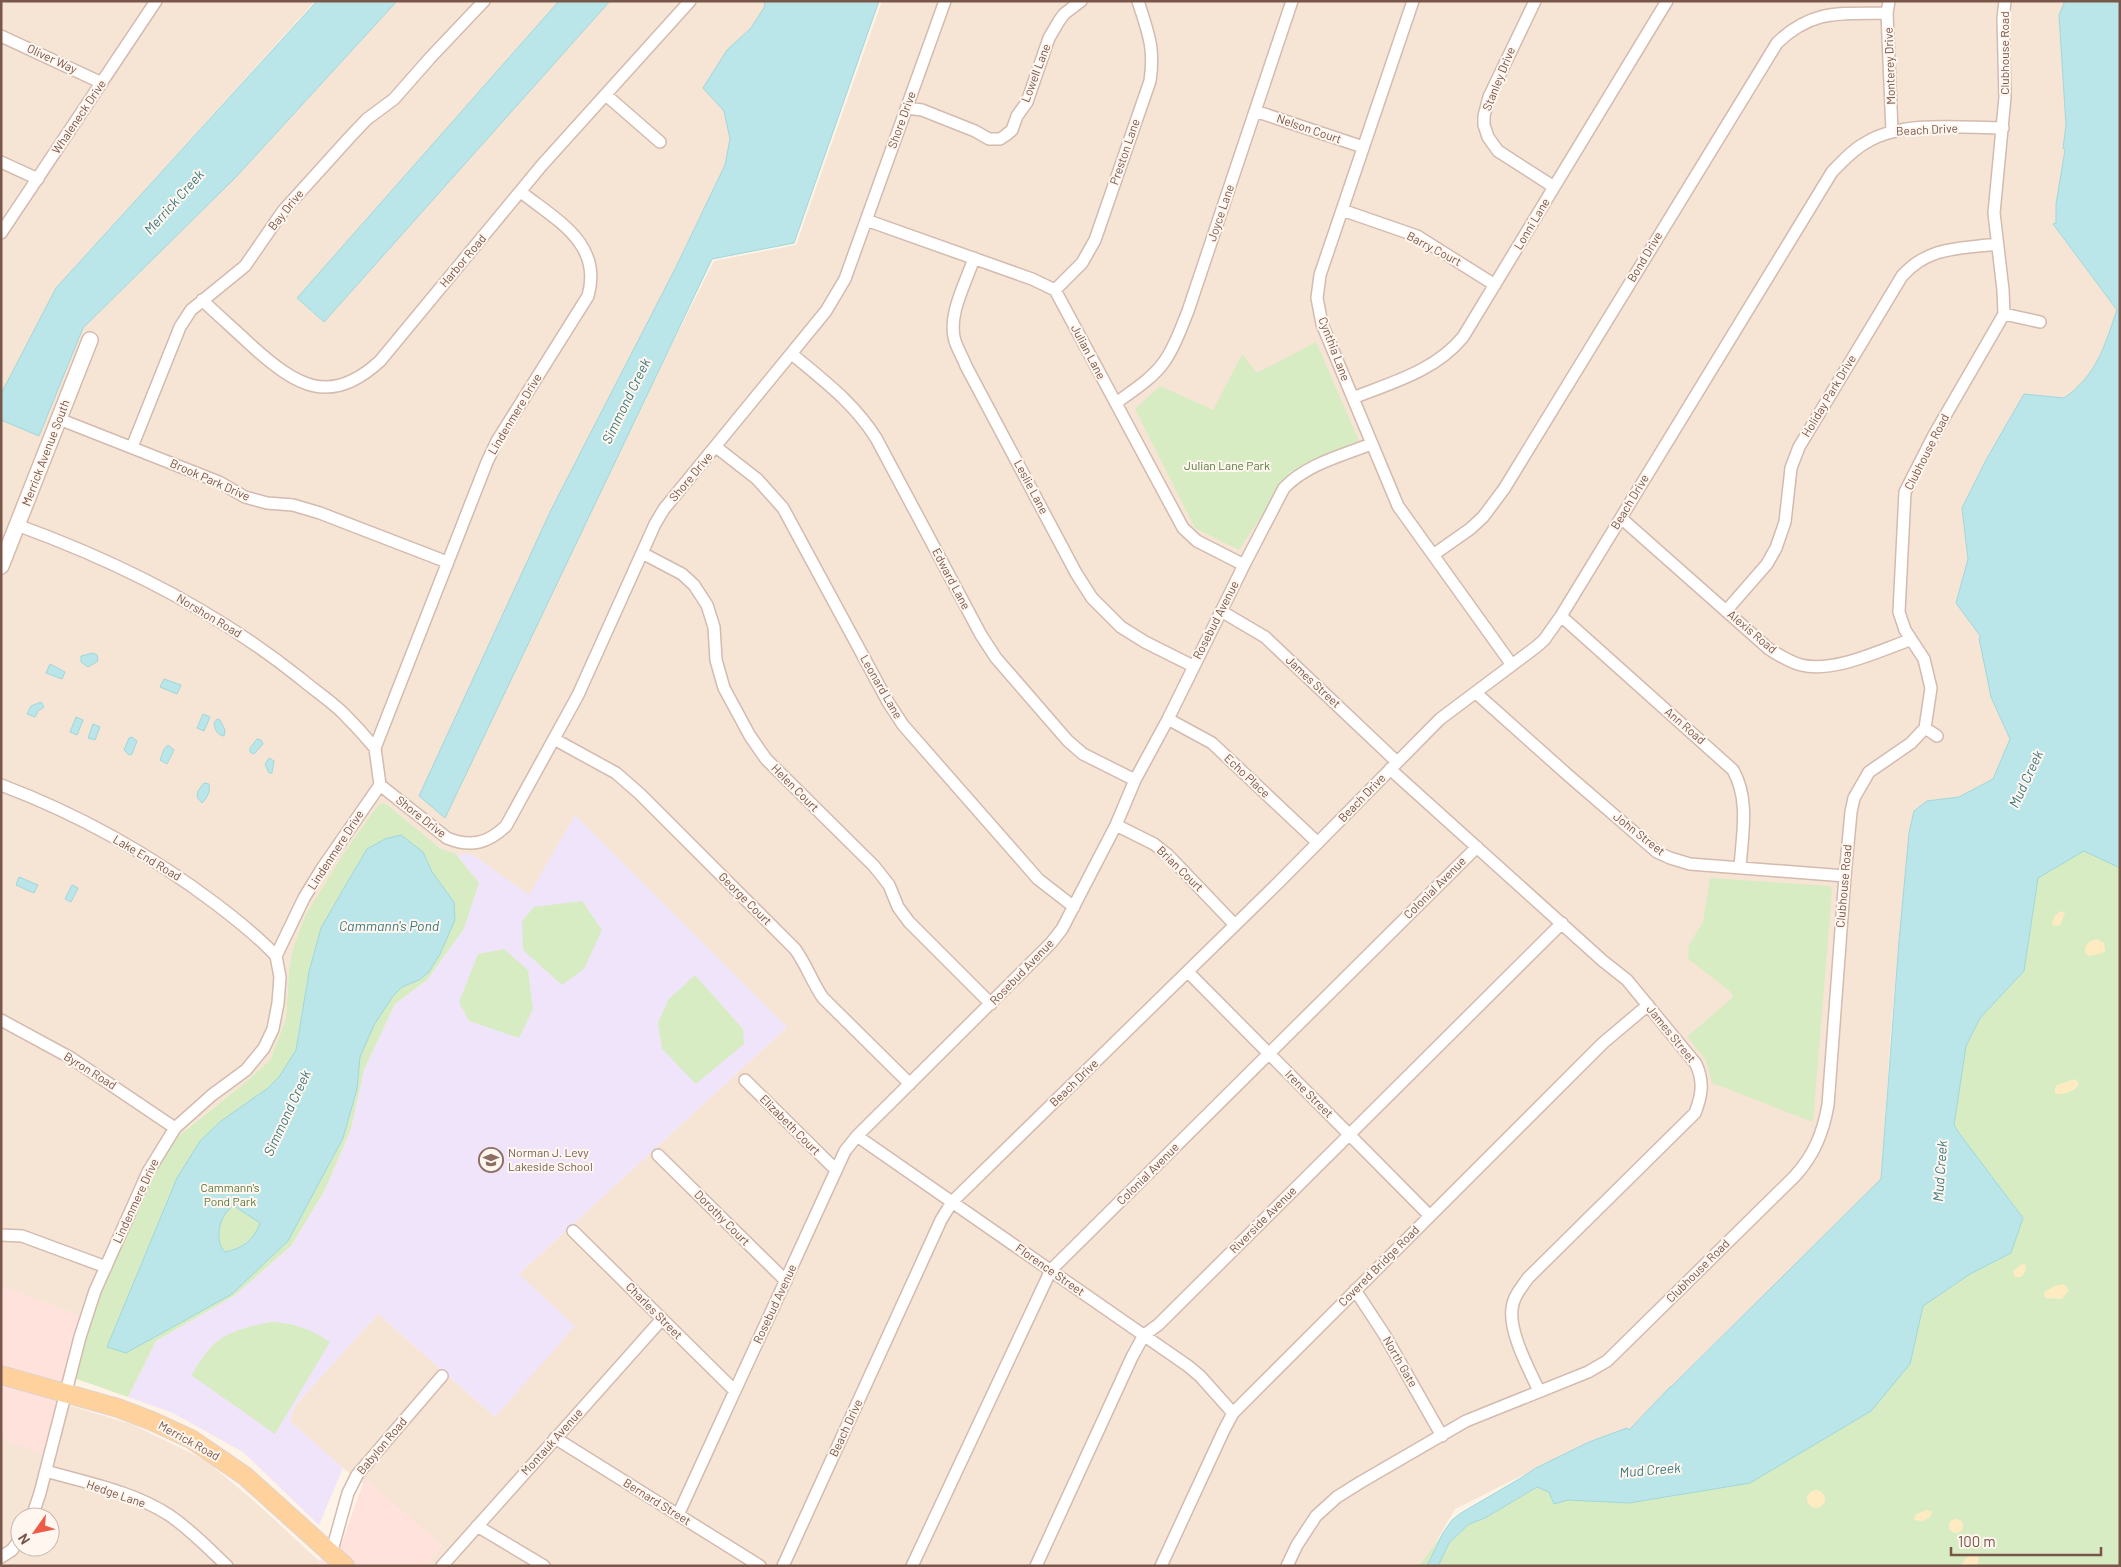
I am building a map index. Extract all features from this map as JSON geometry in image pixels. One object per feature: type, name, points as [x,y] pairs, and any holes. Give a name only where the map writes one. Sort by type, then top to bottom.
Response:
[{"type":"main road","name":"Merrick Road","points":[[1,1374],[152,1420],[206,1448],[245,1476],[329,1560],[345,1566]]},
{"type":"street","name":"Whaleneck Drive","points":[[1,233],[156,1]]},
{"type":"street","name":"Bay Drive","points":[[132,447],[180,327],[191,310],[245,266],[283,211],[367,119],[394,100],[430,58],[484,1]]},
{"type":"street","name":"Harbor Road","points":[[202,300],[278,370],[294,379],[318,386],[333,386],[350,382],[363,376],[380,361],[542,165],[690,1]]},
{"type":"street","name":"Shore Drive","points":[[380,785],[447,838],[468,844],[486,841],[506,826],[578,695],[655,524],[664,509],[792,354],[837,294],[866,220],[945,1]]},
{"type":"street","name":"Lowell Lane","points":[[907,108],[922,110],[975,131],[989,139],[1000,139],[1012,130],[1017,116],[1027,102],[1049,38],[1064,14],[1081,1]]},
{"type":"street","name":"Preston Lane","points":[[1056,290],[1082,263],[1095,240],[1150,81],[1153,59],[1152,46],[1138,1]]},
{"type":"street","name":"Joyce Lane","points":[[1116,403],[1155,372],[1164,362],[1174,344],[1188,311],[1292,1]]},
{"type":"street","name":"Cynthia Lane","points":[[1413,1],[1320,275],[1318,298],[1322,324],[1398,506],[1512,665]]},
{"type":"street","name":"Stanley Drive","points":[[1535,1],[1489,97],[1484,116],[1484,125],[1488,137],[1498,151],[1554,187]]},
{"type":"street","name":"Lonni Lane","points":[[1353,398],[1428,367],[1442,358],[1463,337],[1667,1]]},
{"type":"street","name":"Clubhouse Road","points":[[1287,1566],[1306,1530],[1316,1516],[1337,1497],[1466,1421],[1588,1372],[1613,1356],[1795,1176],[1815,1149],[1825,1123],[1828,1105],[1845,876],[1854,798],[1869,772],[1911,743],[1925,728],[1930,683],[1924,660],[1910,640],[1902,621],[1898,603],[1905,492],[1934,435],[2004,314],[1994,205],[2006,97],[2003,18],[2005,1]]},
{"type":"street","name":"Monterey Drive","points":[[1888,7],[1892,132]]},
{"type":"street","name":"Bond Drive","points":[[1433,555],[1470,529],[1483,517],[1504,489],[1734,110],[1777,43],[1791,30],[1815,18],[1888,7]]},
{"type":"street","name":"Oliver Way","points":[[1,36],[102,83]]},
{"type":"street","points":[[606,95],[660,142]]},
{"type":"street","name":"Nelson Court","points":[[1255,111],[1364,147]]},
{"type":"street","name":"Beach Drive","points":[[783,1566],[941,1220],[952,1202],[1188,972],[1440,719],[1544,640],[1561,616],[1832,172],[1852,152],[1867,142],[1892,132],[1937,128],[2003,128]]},
{"type":"street","points":[[1,162],[38,178]]},
{"type":"street","name":"Lindenmere Drive","points":[[35,1507],[80,1337],[95,1290],[148,1172],[175,1128],[212,1095],[246,1070],[264,1048],[272,1030],[278,1004],[280,977],[276,956],[304,898],[321,870],[380,785],[375,748],[497,440],[582,308],[591,285],[591,263],[581,242],[521,192]]},
{"type":"street","name":"Barry Court","points":[[1342,210],[1417,236],[1495,285]]},
{"type":"street","points":[[866,220],[1032,279],[1056,290]]},
{"type":"street","name":"Holiday Park Drive","points":[[1726,611],[1767,564],[1776,548],[1785,522],[1791,468],[1799,447],[1902,276],[1914,264],[1926,256],[1939,252],[1997,244]]},
{"type":"street","name":"Leslie Lane","points":[[974,258],[956,310],[953,329],[955,341],[971,375],[1076,573],[1097,603],[1121,627],[1145,642],[1193,666]]},
{"type":"street","name":"Julian Lane","points":[[1056,290],[1183,528],[1197,541],[1244,565]]},
{"type":"street","points":[[2004,314],[2040,322]]},
{"type":"street","name":"Merrick Avenue South","points":[[1,566],[90,340]]},
{"type":"street","name":"Edward Lane","points":[[792,354],[846,399],[864,418],[981,635],[996,658],[1068,742],[1083,754],[1135,780]]},
{"type":"street","name":"Brook Park Drive","points":[[59,419],[219,482],[245,498],[293,506],[320,513],[448,562]]},
{"type":"street","name":"Rosebud Avenue","points":[[678,1515],[845,1151],[857,1136],[1051,944],[1074,907],[1116,825],[1135,780],[1168,719],[1278,498],[1292,480],[1312,467],[1371,444]]},
{"type":"street","name":"Leonard Lane","points":[[716,447],[757,479],[783,508],[888,702],[903,725],[1038,879],[1074,907]]},
{"type":"street","name":"Alexis Road","points":[[1621,518],[1769,649],[1787,660],[1800,665],[1833,666],[1910,640]]},
{"type":"street","name":"Norshon Road","points":[[17,525],[72,545],[139,575],[242,634],[343,712],[375,748]]},
{"type":"street","name":"Helen Court","points":[[642,553],[682,574],[694,586],[707,605],[714,627],[716,660],[724,688],[750,736],[766,759],[874,866],[889,885],[898,907],[909,922],[991,1004]]},
{"type":"street","name":"James Street","points":[[1221,611],[1265,637],[1477,847],[1603,961],[1623,976],[1696,1064],[1702,1083],[1701,1098],[1695,1113],[1528,1278],[1516,1294],[1512,1309],[1513,1327],[1539,1391]]},
{"type":"street","name":"Ann Road","points":[[1561,616],[1733,770],[1741,783],[1745,802],[1740,868]]},
{"type":"street","name":"John Street","points":[[1476,693],[1657,852],[1690,864],[1845,876]]},
{"type":"street","name":"Echo Place","points":[[1168,719],[1212,743],[1318,843]]},
{"type":"street","points":[[1925,728],[1937,736]]},
{"type":"street","name":"George Court","points":[[554,739],[616,773],[640,794],[795,948],[803,960],[814,986],[823,998],[910,1084]]},
{"type":"street","name":"Lake End Road","points":[[1,785],[33,797],[87,823],[189,883],[233,917],[276,956]]},
{"type":"street","name":"Brian Court","points":[[1116,825],[1154,844],[1168,855],[1235,925]]},
{"type":"street","name":"Colonial Avenue","points":[[912,1566],[1050,1270],[1477,847]]},
{"type":"street","name":"Riverside Avenue","points":[[1036,1566],[1132,1357],[1144,1336],[1158,1325],[1562,923]]},
{"type":"street","name":"Irene Street","points":[[1188,972],[1430,1215]]},
{"type":"street","name":"Covered Bridge Road","points":[[1161,1566],[1224,1430],[1234,1413],[1603,1043],[1648,1005]]},
{"type":"street","name":"Byron Road","points":[[1,1020],[71,1058],[175,1128]]},
{"type":"street","name":"Elizabeth Court","points":[[745,1080],[836,1170]]},
{"type":"street","name":"Florence Street","points":[[857,1136],[1200,1376],[1234,1413]]},
{"type":"street","name":"Dorothy Court","points":[[658,1155],[786,1281]]},
{"type":"street","name":"Charles Street","points":[[573,1231],[735,1391]]},
{"type":"street","points":[[1,1235],[22,1236],[106,1267]]},
{"type":"street","name":"North Gate","points":[[1355,1290],[1384,1334],[1442,1436]]},
{"type":"street","name":"Montauk Avenue","points":[[442,1566],[662,1319]]},
{"type":"street","name":"Babylon Road","points":[[329,1560],[348,1493],[357,1475],[442,1376]]},
{"type":"street","name":"Bernard Street","points":[[555,1438],[760,1566]]},
{"type":"street","name":"Hedge Lane","points":[[46,1471],[140,1500],[168,1515],[190,1531],[227,1566]]},
{"type":"street","points":[[477,1526],[544,1566]]},
{"type":"shaded area","points":[[1,1],[315,1],[56,288],[1,394]]},
{"type":"shaded area","points":[[397,1],[559,1],[297,298],[323,322],[610,1],[764,1],[765,6],[751,28],[727,50],[724,111],[730,139],[725,165],[419,796],[437,811],[714,261],[796,245],[882,1],[2065,1],[2059,15],[2066,124],[2063,148],[2065,149],[2056,204],[2056,223],[2053,225],[2117,310],[2107,339],[2092,372],[2081,386],[2064,398],[2024,395],[1986,460],[1962,508],[1968,559],[1956,603],[1981,637],[1991,697],[2010,739],[1993,779],[1959,797],[1927,801],[1909,833],[1891,1030],[1881,1179],[1670,1387],[1629,1430],[1627,1428],[1589,1442],[1455,1509],[1422,1566],[430,1566],[428,1564],[442,1545],[343,1468],[290,1422],[294,1407],[378,1314],[495,1417],[519,1274],[787,1027],[575,815],[529,896],[472,854],[456,854],[440,848],[385,803],[380,804],[305,916],[293,948],[289,969],[286,1019],[270,1060],[246,1082],[186,1129],[87,1318],[1,1286],[1,420],[39,436],[83,328],[236,177]]},
{"type":"shaded area","name":"Norman J. Levy Lakeside School","points":[[575,815],[787,1027],[519,1274],[575,1326],[495,1417],[378,1314],[294,1407],[290,1421],[343,1468],[319,1525],[243,1452],[173,1413],[128,1397],[156,1341],[234,1296],[291,1246],[325,1190],[351,1129],[364,1070],[395,1004],[427,980],[464,929],[479,883],[456,854],[472,854],[529,895]]},
{"type":"shaded area","points":[[1,1286],[87,1318],[46,1456],[1,1439]]},
{"type":"shaded area","points":[[1,1385],[131,1424],[205,1460],[255,1502],[319,1561],[318,1566],[1,1566]]},
{"type":"shaded area","points":[[365,1478],[442,1545],[428,1564],[430,1566],[318,1566],[319,1561],[342,1542]]},
{"type":"green space","name":"Julian Lane Park","points":[[1316,342],[1359,441],[1290,472],[1239,550],[1195,528],[1135,409],[1160,386],[1213,410],[1242,354],[1257,373]]},
{"type":"green space","name":"Cammann's Pond","points":[[385,803],[440,848],[456,854],[479,883],[464,929],[427,980],[395,1004],[364,1070],[351,1129],[325,1190],[291,1246],[234,1296],[156,1341],[128,1397],[71,1377],[96,1292],[167,1145],[246,1082],[270,1060],[286,1019],[289,969],[293,948],[305,916],[346,850],[376,808],[380,804]]},
{"type":"green space","points":[[2084,851],[2120,868],[2120,1566],[1438,1566],[1449,1543],[1469,1524],[1485,1518],[1537,1487],[1549,1492],[1555,1504],[1568,1500],[1629,1503],[1910,1364],[1923,1306],[1970,1274],[2011,1253],[2023,1218],[1954,1125],[1966,1046],[1980,1018],[2024,971],[2038,878]]},
{"type":"green space","points":[[1710,878],[1830,886],[1832,890],[1813,1122],[1712,1083],[1706,1060],[1687,1037],[1733,997],[1731,992],[1688,959],[1689,945],[1703,922]]},
{"type":"green space","points":[[582,901],[602,930],[584,969],[562,985],[523,950],[522,921],[534,907]]},
{"type":"green space","points":[[504,949],[528,970],[533,1009],[519,1038],[469,1021],[459,1002],[478,954]]},
{"type":"green space","points":[[695,975],[743,1029],[744,1044],[696,1084],[662,1049],[658,1023],[668,1000]]},
{"type":"green space","points":[[271,1322],[302,1328],[330,1342],[275,1434],[191,1375],[207,1352],[225,1336],[251,1326]]},
{"type":"green space","points":[[1443,1533],[1427,1566],[1419,1566]]},
{"type":"sand","points":[[2061,911],[2065,913],[2060,925],[2054,926],[2052,923],[2055,916]]},
{"type":"sand","points":[[2097,939],[2104,943],[2105,952],[2091,956],[2087,955],[2085,949],[2087,945]]},
{"type":"sand","points":[[2075,1079],[2079,1084],[2075,1089],[2065,1093],[2055,1093],[2057,1085]]},
{"type":"sand","points":[[2022,1264],[2026,1265],[2025,1272],[2021,1277],[2015,1277],[2013,1271]]},
{"type":"sand","points":[[2064,1284],[2069,1290],[2062,1299],[2045,1298],[2044,1292]]},
{"type":"sand","points":[[1816,1490],[1822,1493],[1825,1499],[1822,1505],[1816,1508],[1810,1505],[1807,1499],[1810,1493]]},
{"type":"sand","points":[[1927,1510],[1932,1512],[1929,1518],[1922,1521],[1914,1520],[1916,1514]]},
{"type":"sand","points":[[1956,1519],[1961,1521],[1963,1526],[1961,1531],[1956,1533],[1951,1531],[1949,1526],[1951,1521]]},
{"type":"sand","points":[[1974,1554],[1979,1558],[1977,1566],[1961,1566],[1965,1559]]},
{"type":"water","name":"Merrick Creek","points":[[317,1],[397,1],[236,177],[83,328],[39,436],[1,420],[1,394],[56,288]]},
{"type":"water","points":[[559,1],[610,1],[324,322],[297,298]]},
{"type":"water","name":"Simmond Creek","points":[[764,1],[879,1],[794,243],[712,259],[445,818],[419,796],[551,510],[675,269],[725,165],[730,139],[724,111],[703,88],[727,50],[751,28],[765,6]]},
{"type":"water","name":"Mud Creek","points":[[2065,1],[2120,1],[2120,868],[2084,851],[2038,878],[2024,971],[1980,1018],[1966,1046],[1954,1125],[2023,1218],[2011,1253],[1970,1274],[1923,1306],[1910,1364],[1871,1411],[1750,1483],[1629,1503],[1568,1500],[1554,1504],[1549,1492],[1537,1487],[1485,1518],[1469,1524],[1449,1543],[1438,1566],[1427,1566],[1443,1533],[1452,1520],[1461,1513],[1536,1468],[1589,1442],[1627,1428],[1629,1430],[1670,1387],[1881,1179],[1899,941],[1909,833],[1914,811],[1927,801],[1959,797],[1993,779],[2010,739],[1991,697],[1979,638],[1981,637],[1956,603],[1968,559],[1962,508],[1986,460],[2024,394],[2064,398],[2075,389],[2092,370],[2098,359],[2117,310],[2053,224],[2056,223],[2056,204],[2065,150],[2063,148],[2066,125],[2059,15]]},
{"type":"water","points":[[93,653],[97,655],[98,661],[88,667],[81,662],[81,656]]},
{"type":"water","points":[[50,664],[65,672],[62,679],[46,673]]},
{"type":"water","points":[[164,679],[181,685],[177,694],[160,687]]},
{"type":"water","points":[[41,702],[44,707],[38,711],[35,717],[27,714],[31,706]]},
{"type":"water","points":[[203,714],[210,717],[204,731],[197,728]]},
{"type":"water","points":[[76,717],[83,720],[77,735],[70,732]]},
{"type":"water","points":[[217,719],[220,720],[225,730],[224,736],[220,735],[216,730],[214,723]]},
{"type":"water","points":[[93,724],[100,727],[95,740],[88,738]]},
{"type":"water","points":[[132,737],[137,741],[132,754],[129,755],[124,750],[129,738]]},
{"type":"water","points":[[257,739],[261,740],[263,744],[254,754],[250,752],[250,748]]},
{"type":"water","points":[[168,745],[174,750],[167,764],[160,760],[164,749]]},
{"type":"water","points":[[269,758],[274,761],[272,773],[269,773],[265,764]]},
{"type":"water","points":[[204,783],[209,784],[209,789],[202,803],[197,797],[198,791]]},
{"type":"water","name":"Cammann's Pond","points":[[401,835],[423,852],[432,872],[454,902],[455,920],[440,954],[429,972],[419,980],[402,987],[393,996],[374,1025],[360,1057],[357,1089],[343,1138],[288,1241],[232,1294],[126,1353],[107,1347],[177,1178],[200,1141],[221,1121],[268,1088],[279,1077],[296,1050],[309,972],[321,928],[367,849],[385,839]],"holes":[[[234,1206],[260,1223],[247,1243],[237,1249],[225,1252],[221,1247],[219,1241],[220,1227],[229,1209]]]},
{"type":"water","points":[[19,877],[38,885],[34,893],[16,885]]},
{"type":"water","points":[[72,885],[78,888],[71,902],[65,899]]},
{"type":"place","name":"Norman J. Levy Lakeside School","points":[[491,1160]]},
{"type":"park label","name":"Cammann's Pond Park","points":[[230,1195]]}]
